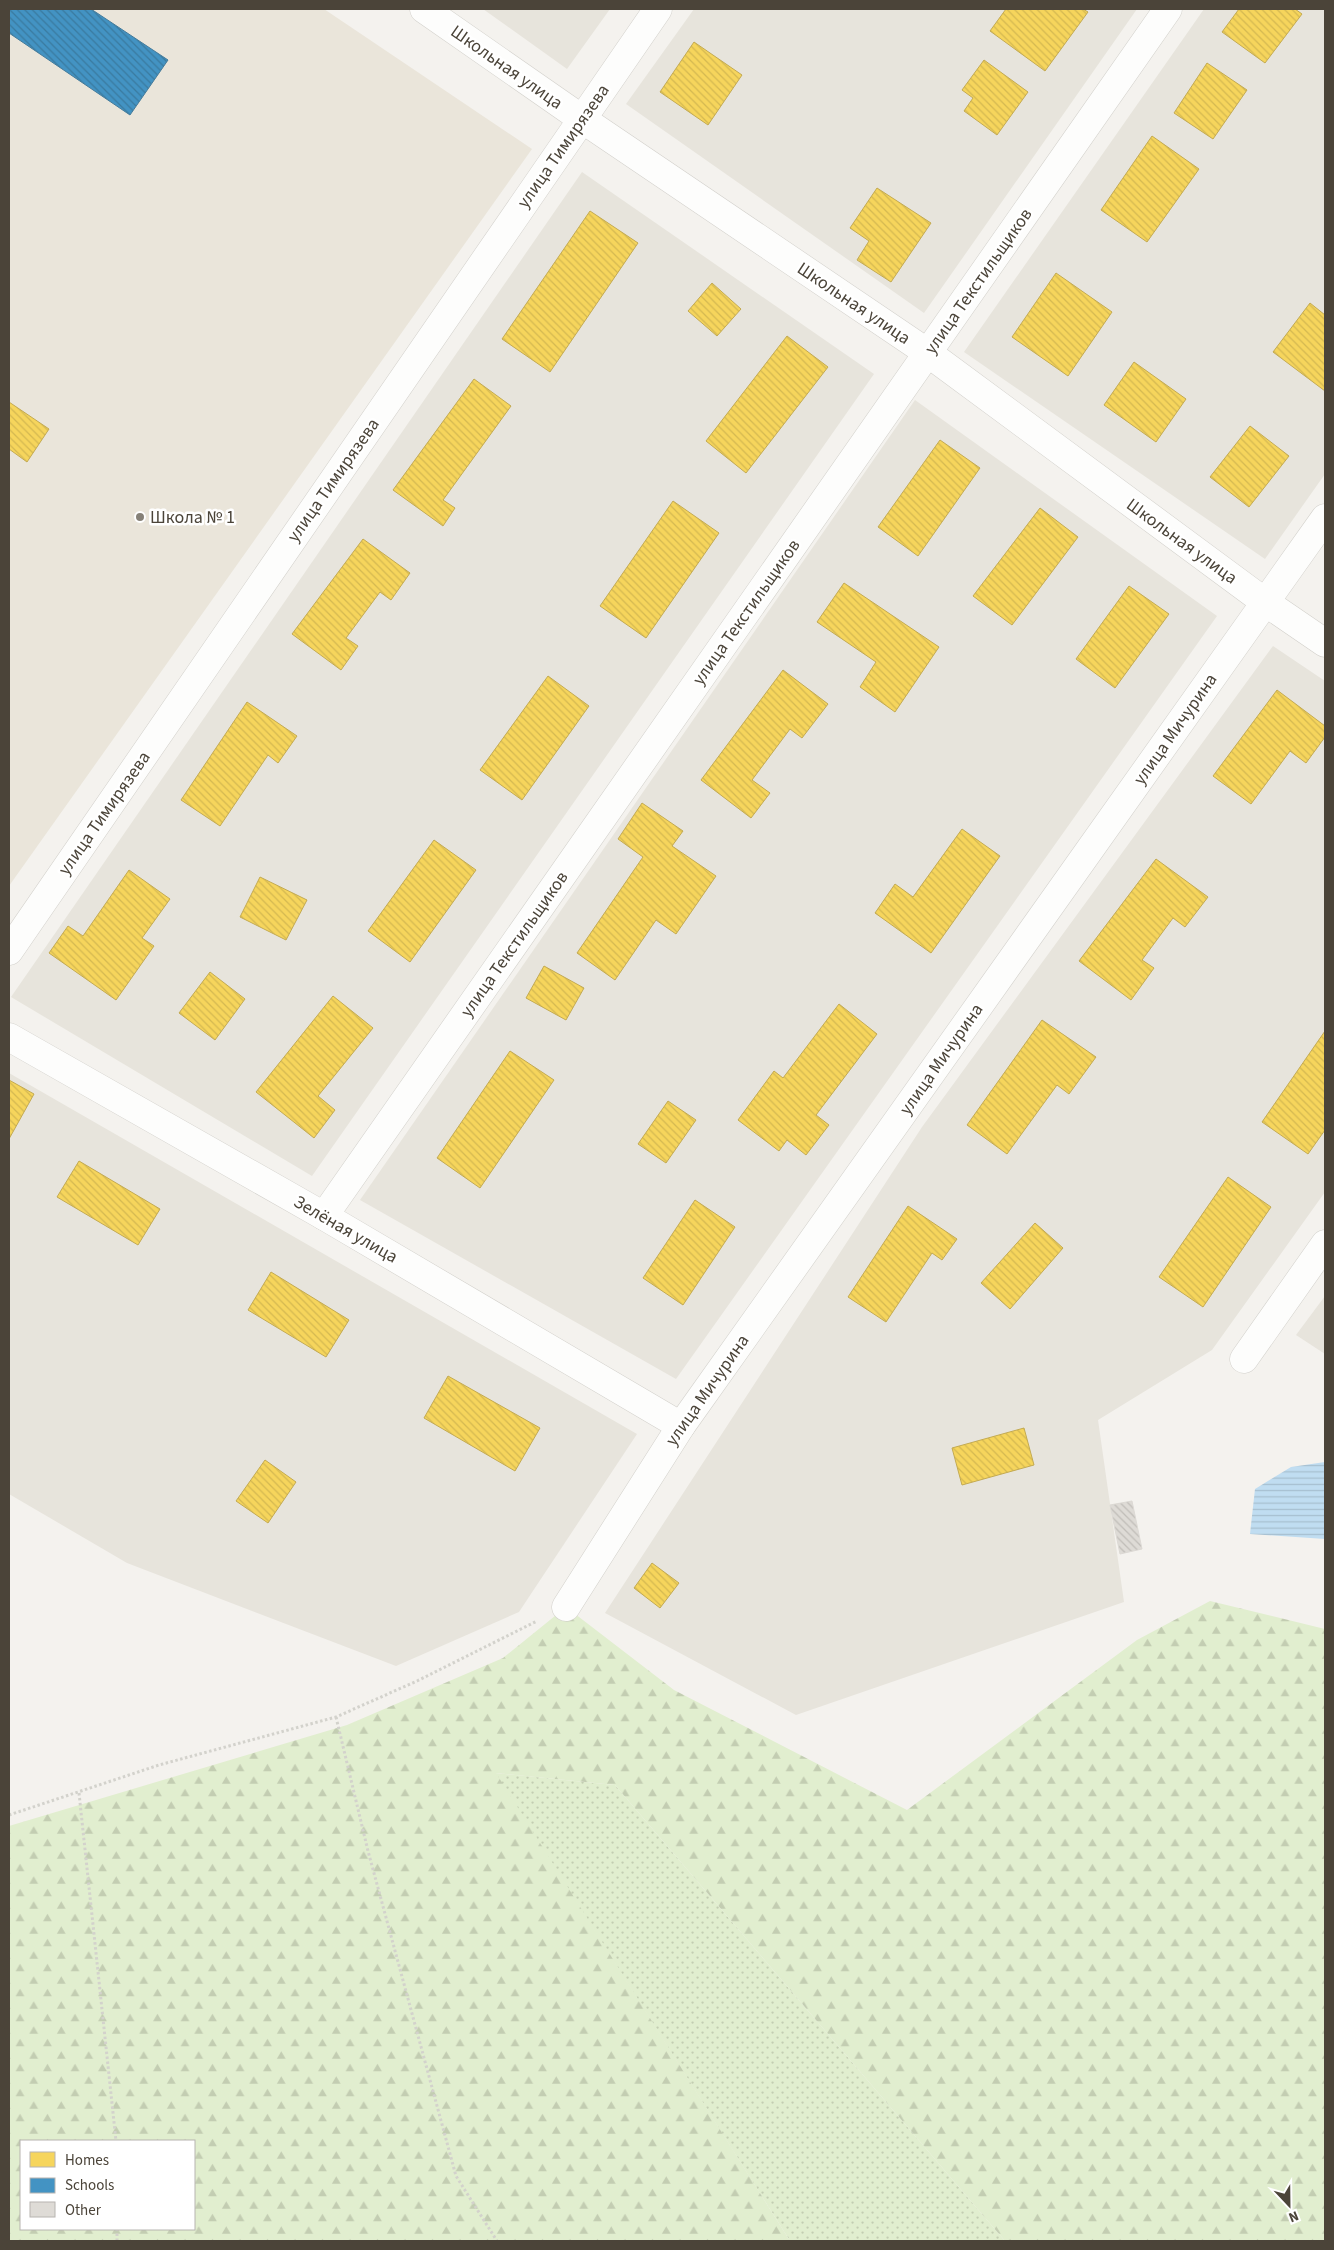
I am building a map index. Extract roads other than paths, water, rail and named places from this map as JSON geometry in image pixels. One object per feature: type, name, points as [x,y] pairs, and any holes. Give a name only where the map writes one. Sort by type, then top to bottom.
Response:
[{"type":"street","name":"Школьная улица","points":[[424,9],[582,119],[928,353],[1265,602],[1325,643]]},
{"type":"street","name":"улица Тимирязева","points":[[9,951],[658,9]]},
{"type":"street","name":"улица Текстильщиков","points":[[324,1216],[1168,9]]},
{"type":"street","name":"улица Мичурина","points":[[566,1607],[681,1426],[1325,518]]},
{"type":"street","name":"Зелёная улица","points":[[9,1037],[324,1216],[681,1426]]},
{"type":"street","points":[[1244,1359],[1325,1244]]},
{"type":"water","points":[[1325,1462],[1325,1539],[1250,1534],[1255,1489],[1291,1467]]},
{"type":"place","name":"Школа № 1","points":[[140,517]]}]
